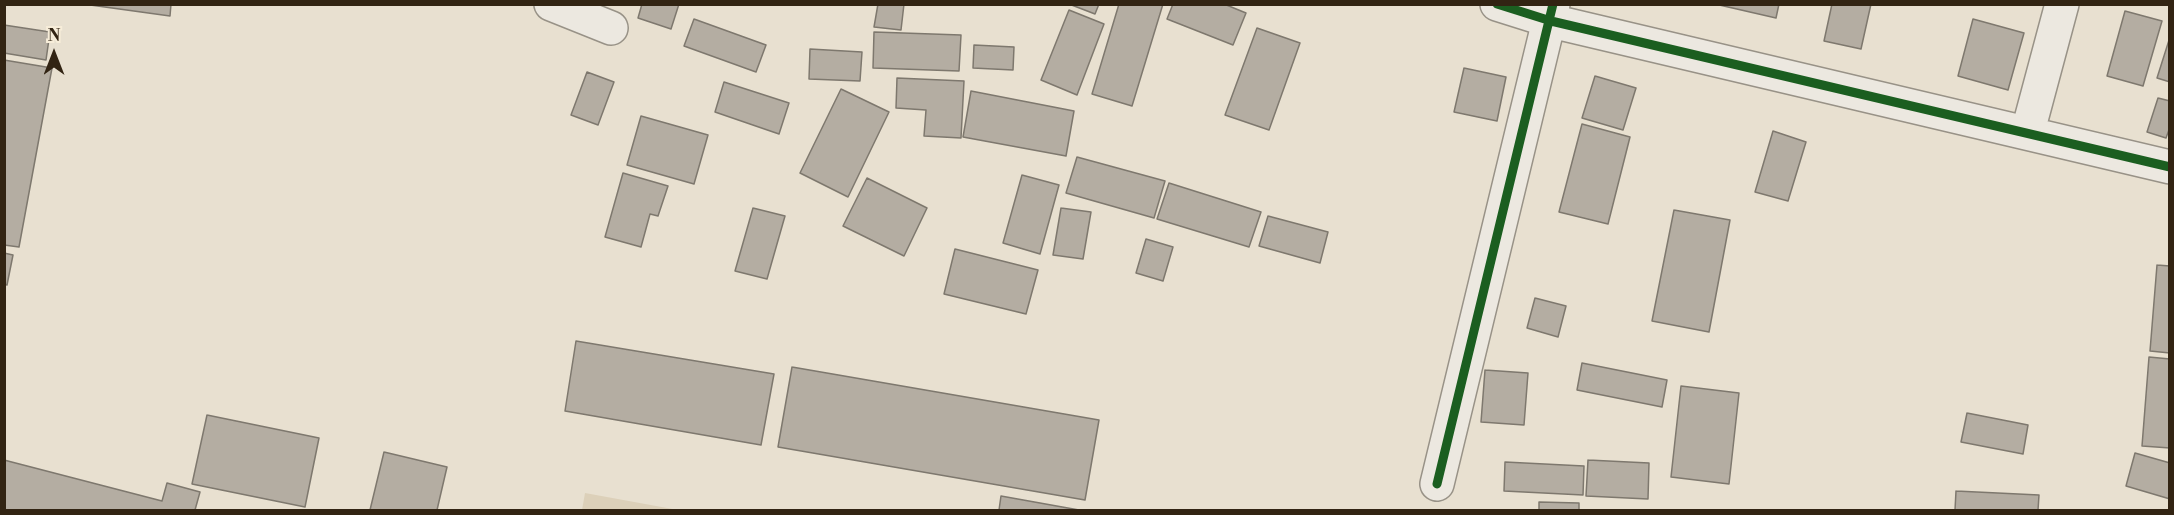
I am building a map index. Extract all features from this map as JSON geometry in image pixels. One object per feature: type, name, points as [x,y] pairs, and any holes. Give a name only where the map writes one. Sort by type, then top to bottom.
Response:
[{"type":"street","points":[[551,4],[611,28]]},
{"type":"street","points":[[1497,4],[1552,13],[2169,167]]},
{"type":"street","points":[[2028,131],[2062,4]]},
{"type":"street","points":[[1437,484],[1552,13]]},
{"type":"shaded area","points":[[585,493],[678,510],[582,510]]},
{"type":"building","points":[[83,4],[171,4],[170,16]]},
{"type":"building","points":[[642,4],[679,4],[671,29],[638,18]]},
{"type":"building","points":[[878,4],[904,4],[901,30],[874,27]]},
{"type":"building","points":[[1069,4],[1099,4],[1095,14]]},
{"type":"building","points":[[1119,4],[1163,4],[1132,106],[1092,94]]},
{"type":"building","points":[[1173,4],[1224,4],[1246,13],[1233,45],[1167,19]]},
{"type":"building","points":[[1715,4],[1779,4],[1776,18]]},
{"type":"building","points":[[1832,4],[1871,4],[1861,49],[1824,41]]},
{"type":"building","points":[[1069,10],[1104,24],[1077,95],[1041,80]]},
{"type":"building","points":[[2125,11],[2162,21],[2143,86],[2107,76]]},
{"type":"building","points":[[694,19],[766,45],[756,72],[684,46]]},
{"type":"building","points":[[1973,19],[2024,33],[2008,90],[1958,76]]},
{"type":"building","points":[[4,25],[50,32],[46,60],[4,53]]},
{"type":"building","points":[[1257,28],[1300,43],[1269,130],[1225,115]]},
{"type":"building","points":[[874,32],[961,35],[959,71],[873,68]]},
{"type":"building","points":[[2170,37],[2170,82],[2157,78]]},
{"type":"building","points":[[974,45],[1014,47],[1013,70],[973,68]]},
{"type":"building","points":[[810,49],[862,52],[860,81],[809,79]]},
{"type":"building","points":[[4,60],[52,68],[19,247],[4,245]]},
{"type":"building","points":[[1464,68],[1506,77],[1497,121],[1454,112]]},
{"type":"building","points":[[587,72],[614,82],[598,125],[571,115]]},
{"type":"building","points":[[1595,76],[1636,88],[1623,130],[1582,118]]},
{"type":"building","points":[[897,78],[964,81],[961,138],[924,136],[926,110],[896,108]]},
{"type":"building","points":[[724,82],[789,103],[779,134],[715,112]]},
{"type":"building","points":[[841,89],[889,112],[848,197],[800,173]]},
{"type":"building","points":[[971,91],[1074,111],[1066,156],[963,137]]},
{"type":"building","points":[[2158,98],[2170,101],[2170,127],[2166,138],[2147,132]]},
{"type":"building","points":[[641,116],[708,135],[694,184],[627,165]]},
{"type":"building","points":[[1582,124],[1630,137],[1608,224],[1559,212]]},
{"type":"building","points":[[1773,131],[1806,142],[1788,201],[1755,192]]},
{"type":"building","points":[[1077,157],[1165,181],[1154,218],[1066,193]]},
{"type":"building","points":[[623,173],[668,186],[658,216],[650,214],[641,247],[605,237]]},
{"type":"building","points":[[1022,175],[1059,185],[1040,254],[1003,243]]},
{"type":"building","points":[[867,178],[927,208],[904,256],[843,226]]},
{"type":"building","points":[[1169,183],[1261,212],[1249,247],[1157,219]]},
{"type":"building","points":[[753,208],[785,216],[767,279],[735,271]]},
{"type":"building","points":[[1061,208],[1091,212],[1083,259],[1053,255]]},
{"type":"building","points":[[1674,210],[1730,220],[1709,332],[1652,321]]},
{"type":"building","points":[[1268,216],[1328,232],[1320,263],[1259,246]]},
{"type":"building","points":[[1146,239],[1173,247],[1163,281],[1136,273]]},
{"type":"building","points":[[955,249],[1038,270],[1026,314],[944,294]]},
{"type":"building","points":[[4,253],[13,255],[7,285],[4,284]]},
{"type":"building","points":[[2157,265],[2170,266],[2170,353],[2150,351]]},
{"type":"building","points":[[1535,298],[1566,306],[1558,337],[1527,328]]},
{"type":"building","points":[[576,341],[774,374],[761,445],[565,411]]},
{"type":"building","points":[[2149,357],[2170,359],[2170,448],[2142,446]]},
{"type":"building","points":[[1582,363],[1667,380],[1662,407],[1577,390]]},
{"type":"building","points":[[792,367],[1099,420],[1085,500],[778,447]]},
{"type":"building","points":[[1485,370],[1528,373],[1524,425],[1481,422]]},
{"type":"building","points":[[1681,386],[1739,393],[1729,484],[1671,477]]},
{"type":"building","points":[[1967,413],[2028,425],[2023,454],[1961,442]]},
{"type":"building","points":[[207,415],[319,438],[305,507],[192,484]]},
{"type":"building","points":[[384,452],[447,467],[437,510],[370,510]]},
{"type":"building","points":[[2135,453],[2170,463],[2170,499],[2126,486]]},
{"type":"building","points":[[4,460],[162,501],[167,483],[200,492],[195,510],[4,510]]},
{"type":"building","points":[[1588,460],[1649,463],[1648,499],[1586,496]]},
{"type":"building","points":[[1505,462],[1584,466],[1583,495],[1504,491]]},
{"type":"building","points":[[1956,491],[2039,495],[2038,510],[1955,510]]},
{"type":"building","points":[[1001,496],[1079,510],[999,510]]},
{"type":"building","points":[[1539,502],[1579,503],[1579,510],[1539,510]]},
{"type":"cycle path","points":[[1497,4],[1551,21],[2170,167]]},
{"type":"cycle path","points":[[1437,484],[1553,4]]}]
